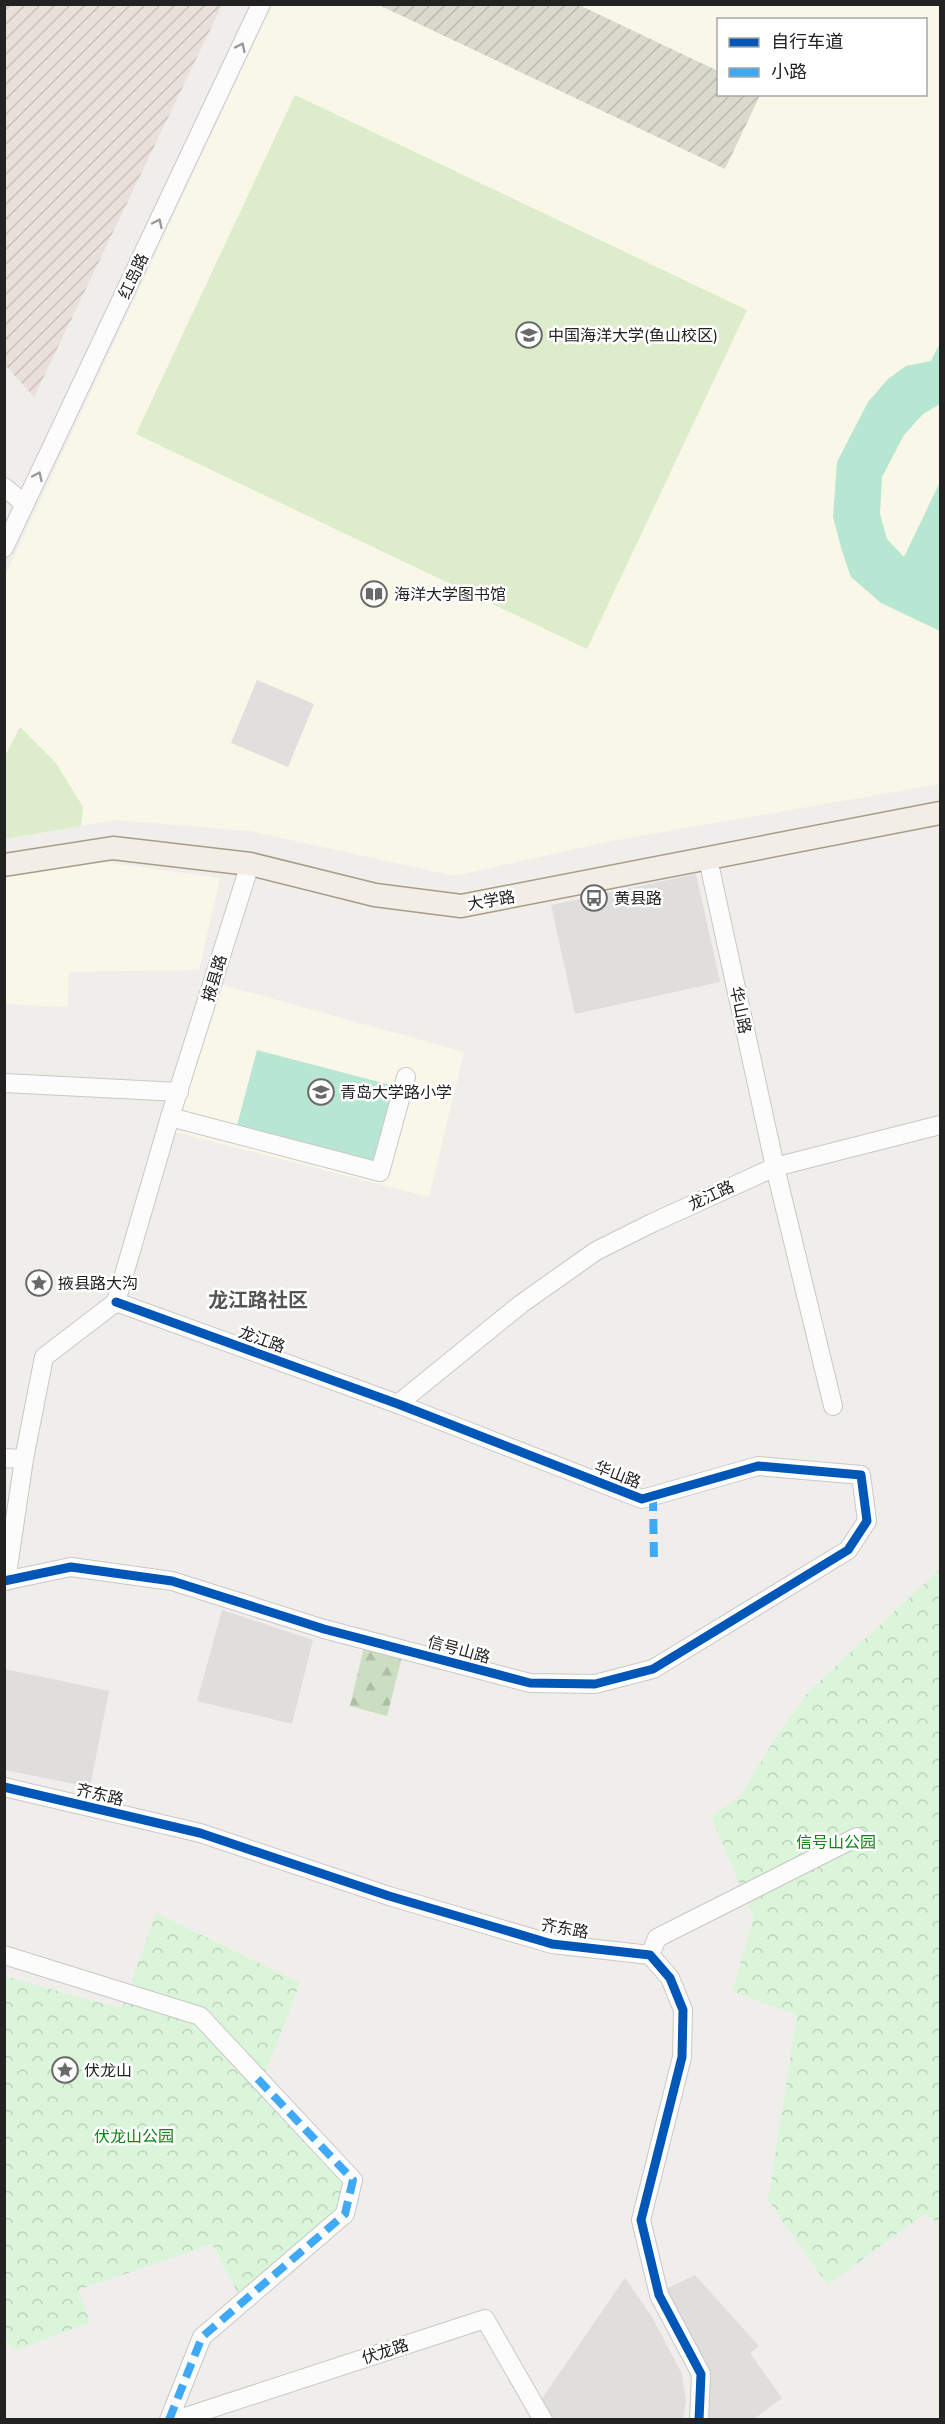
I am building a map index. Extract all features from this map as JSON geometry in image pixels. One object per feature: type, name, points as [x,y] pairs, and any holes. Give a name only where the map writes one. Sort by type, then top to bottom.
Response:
[{"type":"main road","name":"大学路","points":[[4,865],[113,848],[250,864],[375,895],[461,906],[940,813]]},
{"type":"street","name":"红岛路","points":[[4,548],[261,4]]},
{"type":"street","points":[[4,487],[25,504]]},
{"type":"street","name":"华山路","points":[[708,859],[774,1167],[833,1406]]},
{"type":"street","name":"掖县路","points":[[116,1302],[170,1117],[250,864]]},
{"type":"street","points":[[170,1117],[380,1172],[406,1077]]},
{"type":"street","points":[[4,1083],[179,1092]]},
{"type":"street","name":"龙江路","points":[[116,1302],[399,1404],[521,1304],[596,1251],[774,1167],[940,1125]]},
{"type":"street","points":[[5,1581],[24,1459],[44,1357],[116,1302]]},
{"type":"street","name":"华山路","points":[[399,1404],[642,1499],[758,1466],[861,1475],[867,1521]]},
{"type":"street","points":[[4,1458],[24,1459]]},
{"type":"street","name":"信号山路","points":[[5,1581],[71,1567],[172,1581],[324,1629],[530,1683],[596,1684],[653,1669],[848,1550],[867,1521]]},
{"type":"street","name":"齐东路","points":[[4,1787],[200,1833],[389,1896],[552,1944],[650,1955]]},
{"type":"street","points":[[699,2420],[701,2374],[658,2295],[641,2220],[682,2057],[683,2010],[670,1978],[650,1955],[657,1938],[857,1837]]},
{"type":"street","points":[[4,1955],[200,2016],[353,2180],[345,2214],[202,2337],[169,2420]]},
{"type":"street","name":"伏龙路","points":[[176,2420],[485,2319],[543,2420]]},
{"type":"shaded area","points":[[5,4],[222,5],[34,397],[5,365]]},
{"type":"shaded area","name":"中国海洋大学(鱼山校区)","points":[[272,5],[940,5],[940,784],[606,842],[455,876],[250,831],[116,820],[5,839],[5,576]]},
{"type":"shaded area","points":[[379,5],[579,5],[717,71],[717,96],[760,96],[725,169]]},
{"type":"shaded area","points":[[257,680],[314,704],[288,767],[231,743]]},
{"type":"shaded area","points":[[105,862],[220,878],[199,970],[69,972],[68,1007],[5,1004],[5,875]]},
{"type":"shaded area","points":[[696,874],[720,982],[575,1014],[551,905]]},
{"type":"shaded area","name":"青岛大学路小学","points":[[223,985],[464,1052],[429,1197],[175,1132]]},
{"type":"shaded area","points":[[222,1610],[313,1640],[292,1724],[197,1701]]},
{"type":"shaded area","points":[[5,1669],[109,1691],[90,1787],[5,1770]]},
{"type":"shaded area","points":[[695,2275],[759,2346],[750,2353],[782,2398],[754,2419],[708,2419],[710,2383],[706,2369],[664,2290]]},
{"type":"shaded area","points":[[625,2278],[652,2317],[682,2374],[686,2401],[683,2419],[548,2419],[541,2400]]},
{"type":"green space","points":[[295,95],[747,310],[587,649],[136,434]]},
{"type":"green space","points":[[940,343],[940,404],[923,414],[904,435],[882,477],[880,514],[887,539],[904,557],[940,482],[940,631],[881,603],[851,577],[833,517],[837,462],[868,402],[888,379],[906,366],[931,361]]},
{"type":"green space","points":[[20,727],[56,763],[83,807],[81,826],[5,839],[5,756]]},
{"type":"green space","points":[[257,1050],[402,1088],[380,1172],[235,1133]]},
{"type":"green space","name":"信号山公园","points":[[940,1569],[940,2224],[924,2214],[828,2285],[768,2200],[797,2015],[732,1991],[754,1918],[711,1816],[739,1798],[774,1740],[808,1692]]},
{"type":"green space","points":[[364,1647],[402,1657],[387,1716],[350,1706]]},
{"type":"green space","name":"伏龙山公园","points":[[156,1913],[300,1983],[265,2073],[355,2195],[242,2301],[212,2244],[78,2290],[90,2322],[22,2348],[11,2349],[4,2333],[4,1976],[122,2009]]},
{"type":"marked path","points":[[653,1496],[654,1564]]},
{"type":"marked path","points":[[169,2420],[202,2337],[345,2214],[353,2180],[256,2077]]},
{"type":"cycle path","points":[[4,1581],[71,1567],[172,1581],[324,1629],[530,1683],[595,1684],[653,1669],[848,1550],[867,1521],[861,1475],[758,1466],[642,1499],[398,1404],[116,1302]]},
{"type":"cycle path","points":[[4,1787],[200,1833],[389,1896],[552,1944],[650,1955],[670,1978],[683,2010],[682,2057],[641,2220],[659,2295],[701,2374],[699,2420]]},
{"type":"place","name":"中国海洋大学(鱼山校区)","points":[[529,335]]},
{"type":"place","name":"海洋大学图书馆","points":[[374,594]]},
{"type":"place","name":"黄县路","points":[[594,898]]},
{"type":"place","name":"青岛大学路小学","points":[[321,1092]]},
{"type":"place","name":"掖县路大沟","points":[[39,1283]]},
{"type":"place","name":"伏龙山","points":[[65,2070]]},
{"type":"district","name":"龙江路社区","points":[[258,1300]]}]
